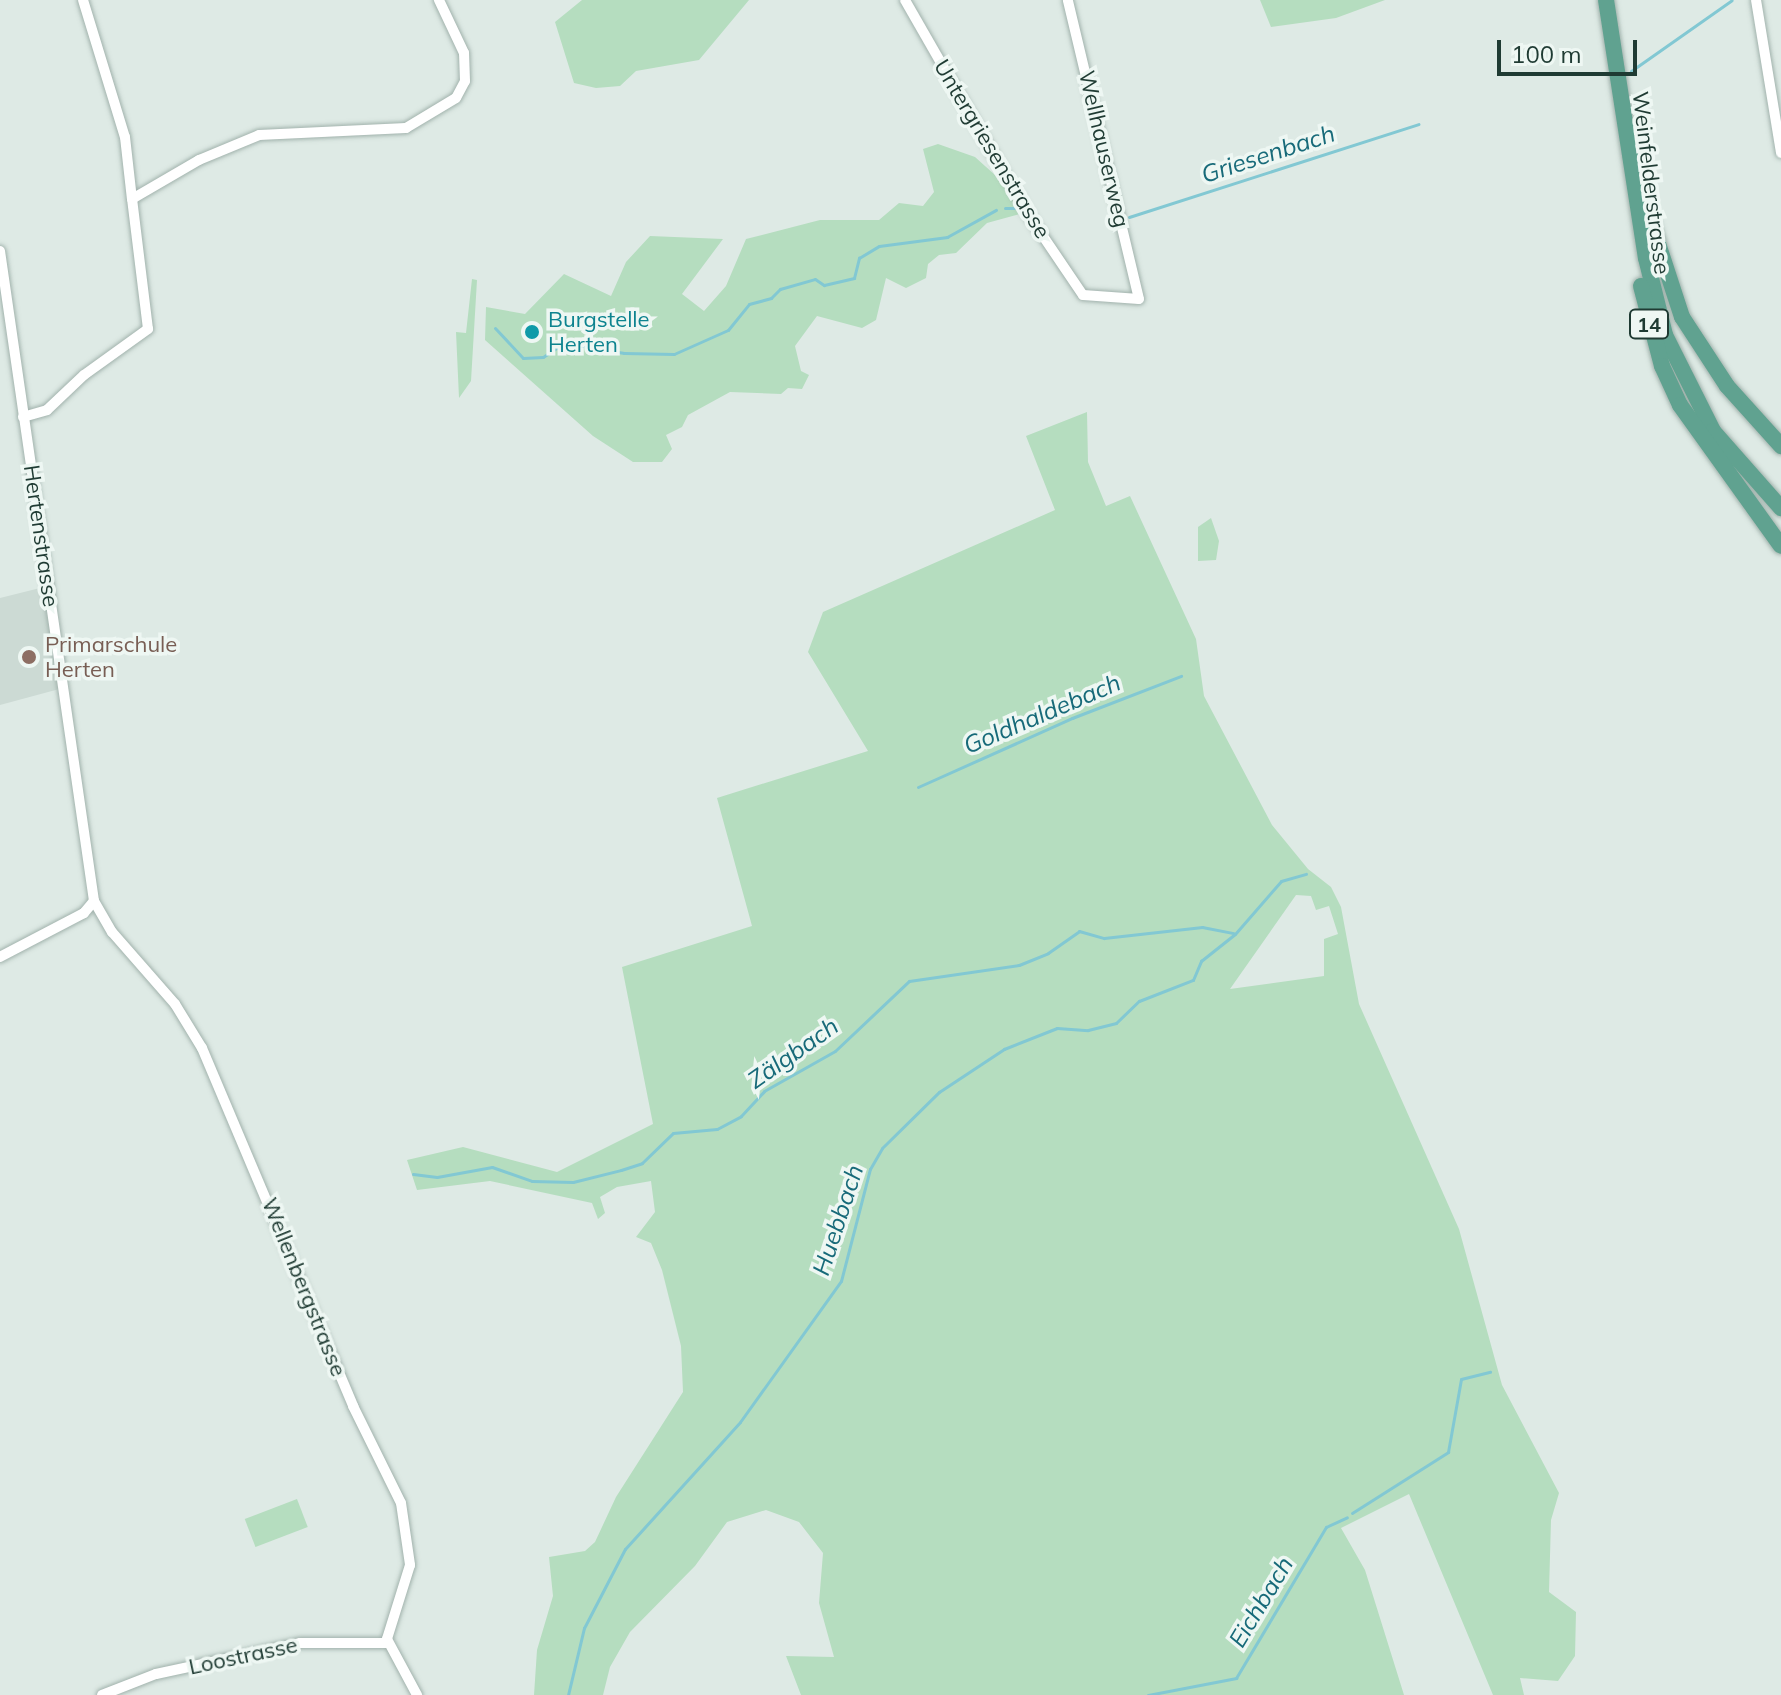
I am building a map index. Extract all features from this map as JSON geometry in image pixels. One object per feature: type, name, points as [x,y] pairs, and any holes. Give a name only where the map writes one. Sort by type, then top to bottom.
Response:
[{"type":"main road","points":[[1606,0],[1646,258],[1665,335],[1713,431],[1781,508]]},
{"type":"main road","name":"Weinfelderstrasse","points":[[1616,66],[1657,252],[1682,317],[1727,386],[1781,446]]},
{"type":"main road","name":"Weinfelderstrasse","points":[[1616,66],[1621,156],[1640,280],[1662,366],[1698,435],[1781,546]]},
{"type":"street","points":[[23,417],[47,410],[84,375],[148,329],[125,137],[83,0]]},
{"type":"street","points":[[132,199],[199,160],[259,135],[406,128],[424,122],[456,98],[465,81],[464,53],[439,0]]},
{"type":"street","name":"Untergriesenstrasse","points":[[905,0],[1018,199],[1083,295],[1139,299]]},
{"type":"street","name":"Wellhauserweg","points":[[1068,0],[1139,299]]},
{"type":"street","points":[[1756,0],[1781,153]]},
{"type":"street","name":"Hertenstrasse","points":[[0,251],[94,901]]},
{"type":"street","points":[[0,957],[84,913],[94,901]]},
{"type":"street","name":"Wellenbergstrasse","points":[[94,901],[112,932],[175,1004],[202,1048],[353,1406],[401,1503],[410,1565],[387,1643]]},
{"type":"street","name":"Loostrasse","points":[[102,1695],[156,1674],[300,1643],[387,1643]]},
{"type":"street","points":[[387,1643],[417,1695]]},
{"type":"shaded area","name":"Primarschule Herten","points":[[48,586],[63,688],[0,705],[0,598]]},
{"type":"green space","points":[[582,0],[749,0],[699,60],[636,71],[620,86],[596,88],[574,83],[555,22]]},
{"type":"green space","points":[[1260,0],[1385,0],[1336,18],[1271,27]]},
{"type":"green space","points":[[938,144],[975,157],[1005,184],[1023,213],[987,223],[956,253],[939,255],[928,264],[926,278],[906,288],[886,278],[876,320],[862,328],[817,316],[795,346],[801,371],[809,375],[802,389],[788,388],[781,394],[730,392],[688,415],[682,427],[666,435],[672,449],[662,462],[633,462],[593,436],[485,340],[486,307],[525,314],[564,274],[611,296],[626,262],[650,236],[723,239],[682,294],[704,311],[726,286],[746,239],[820,220],[879,220],[899,203],[923,206],[934,192],[923,149]]},
{"type":"green space","points":[[472,279],[477,280],[471,381],[459,398],[456,332],[466,333]]},
{"type":"green space","points":[[1087,412],[1088,462],[1106,506],[1130,496],[1196,639],[1204,696],[1272,825],[1308,869],[1331,887],[1341,907],[1359,1004],[1459,1229],[1502,1385],[1559,1493],[1551,1520],[1549,1592],[1576,1612],[1575,1656],[1558,1681],[1520,1678],[1524,1695],[1493,1695],[1409,1494],[1341,1528],[1365,1570],[1404,1695],[801,1695],[786,1656],[834,1657],[819,1603],[823,1553],[799,1522],[766,1510],[727,1522],[695,1566],[630,1632],[610,1667],[603,1695],[534,1695],[537,1650],[553,1596],[549,1557],[585,1551],[595,1542],[616,1497],[683,1392],[681,1346],[662,1270],[651,1243],[636,1237],[655,1212],[651,1181],[617,1187],[600,1197],[605,1213],[598,1219],[592,1203],[490,1181],[417,1190],[407,1160],[463,1147],[557,1172],[653,1124],[622,967],[752,926],[717,798],[868,751],[808,652],[823,612],[1055,510],[1026,436]],"holes":[[[1296,895],[1311,896],[1316,910],[1329,906],[1338,934],[1324,939],[1324,976],[1230,989]]]},
{"type":"green space","points":[[1211,518],[1219,541],[1216,560],[1198,561],[1198,527]]},
{"type":"green space","points":[[297,1499],[308,1527],[255,1547],[245,1519]]},
{"type":"waterway","name":"Griesenbach","points":[[1631,71],[1732,0]]},
{"type":"waterway","name":"Griesenbach","points":[[1129,217],[1418,124]]},
{"type":"waterway","points":[[1005,208],[1017,208]]},
{"type":"waterway","name":"Griesenbach","points":[[495,328],[523,358],[543,357],[564,343],[624,353],[674,354],[728,330],[749,304],[771,298],[780,289],[815,279],[824,285],[854,278],[859,258],[879,246],[947,237],[996,210]]},
{"type":"waterway","name":"Goldhaldebach","points":[[918,787],[1072,718],[1181,676]]},
{"type":"waterway","name":"Huebbach","points":[[568,1695],[584,1628],[625,1549],[740,1422],[841,1281],[870,1169],[882,1148],[939,1092],[1004,1049],[1057,1028],[1088,1030],[1116,1023],[1139,1001],[1193,980],[1201,961],[1235,934],[1281,881],[1306,874]]},
{"type":"waterway","name":"Zälgbach","points":[[413,1174],[437,1177],[492,1167],[532,1181],[573,1182],[621,1170],[642,1163],[673,1133],[717,1129],[741,1116],[764,1091],[835,1051],[909,981],[1019,965],[1048,953],[1079,931],[1104,938],[1202,927],[1233,933]]},
{"type":"waterway","name":"Eichbach","points":[[1352,1513],[1448,1452],[1461,1379],[1490,1372]]},
{"type":"waterway","name":"Eichbach","points":[[1148,1695],[1236,1678],[1326,1527],[1347,1517]]},
{"type":"place","name":"Burgstelle Herten","points":[[532,332]]},
{"type":"place","name":"Primarschule Herten","points":[[29,657]]}]
